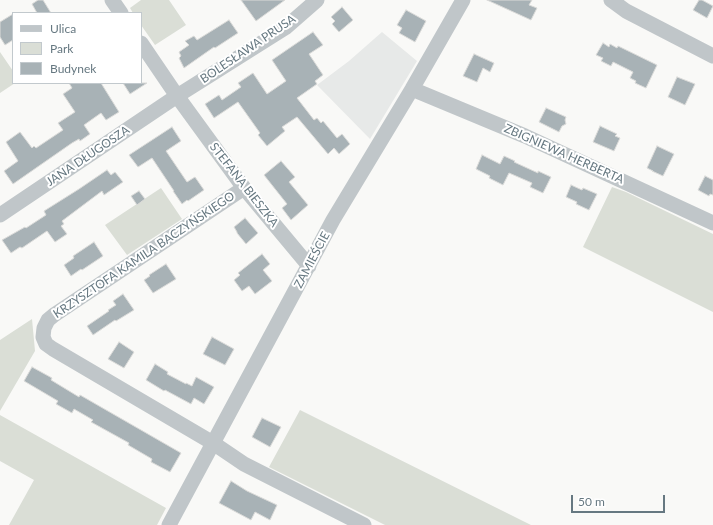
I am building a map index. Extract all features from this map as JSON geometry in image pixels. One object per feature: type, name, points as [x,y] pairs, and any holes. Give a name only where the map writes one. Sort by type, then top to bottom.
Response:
[{"type":"street","points":[[112,0],[120,12]]},
{"type":"street","name":"BOLESŁAWA PRUSA","points":[[177,96],[285,28],[317,0]]},
{"type":"street","name":"ZAMIEŚCIE","points":[[169,525],[333,220],[412,89],[462,0]]},
{"type":"street","points":[[611,0],[626,11],[713,56]]},
{"type":"street","name":"STEFANA BIESZKA","points":[[142,44],[177,96],[244,188],[309,266]]},
{"type":"street","name":"ZBIGNIEWA HERBERTA","points":[[412,89],[525,136],[713,223]]},
{"type":"street","name":"JANA DŁUGOSZA","points":[[0,215],[177,96]]},
{"type":"street","name":"KRZYSZTOFA KAMILA BACZYŃSKIEGO","points":[[244,188],[54,315],[48,320],[44,328],[46,344],[213,443],[244,464],[364,525]]},
{"type":"shaded area","points":[[382,32],[417,61],[370,139],[317,85],[349,61]]},
{"type":"green space","points":[[141,0],[169,0],[186,25],[155,45],[142,26],[142,12],[132,12],[130,8]]},
{"type":"green space","points":[[0,52],[12,70],[12,84],[14,84],[0,93]]},
{"type":"green space","points":[[612,187],[626,192],[713,234],[713,312],[583,247]]},
{"type":"green space","points":[[161,188],[182,219],[127,255],[105,225]]},
{"type":"green space","points":[[32,319],[35,351],[0,411],[0,340]]},
{"type":"green space","points":[[300,410],[531,525],[385,525],[269,467]]},
{"type":"green space","points":[[0,415],[166,508],[157,525],[9,525],[34,480],[0,461]]},
{"type":"building","points":[[38,0],[43,0],[50,12],[36,12],[32,4]]},
{"type":"building","points":[[241,0],[285,0],[256,21]]},
{"type":"building","points":[[487,0],[532,0],[529,5],[537,8],[531,20]]},
{"type":"building","points":[[699,0],[713,6],[707,18],[693,10]]},
{"type":"building","points":[[342,7],[353,20],[339,32],[332,24],[335,21],[331,17]]},
{"type":"building","points":[[406,10],[426,21],[415,42],[399,33],[402,28],[397,25]]},
{"type":"building","points":[[12,15],[12,41],[5,45],[0,37],[0,22]]},
{"type":"building","points":[[229,20],[238,33],[215,48],[214,47],[184,68],[179,58],[181,56],[179,52],[189,45],[185,41],[194,36],[197,40]]},
{"type":"building","points":[[313,32],[323,45],[309,54],[323,75],[315,81],[317,84],[297,98],[314,120],[317,118],[321,123],[323,121],[337,138],[342,134],[350,144],[339,154],[334,148],[328,154],[297,117],[282,127],[285,131],[267,146],[258,135],[260,133],[238,102],[214,118],[205,104],[219,95],[222,100],[241,87],[238,83],[253,73],[267,94],[286,81],[272,60]]},
{"type":"building","points":[[603,43],[609,47],[610,44],[617,48],[618,46],[657,65],[646,88],[635,83],[636,81],[630,78],[633,72],[613,62],[611,66],[601,61],[603,58],[596,55]]},
{"type":"building","points":[[474,54],[494,63],[490,72],[483,68],[477,82],[463,76]]},
{"type":"building","points":[[677,77],[695,84],[685,105],[668,97]]},
{"type":"building","points":[[147,83],[130,94],[124,84]]},
{"type":"building","points":[[70,84],[102,84],[119,112],[106,120],[101,113],[84,125],[90,134],[80,141],[79,139],[72,143],[13,184],[4,171],[18,161],[6,142],[20,132],[32,148],[34,146],[36,148],[63,130],[58,123],[75,112],[63,94],[72,88]]},
{"type":"building","points":[[546,108],[566,117],[566,124],[562,126],[559,132],[539,122]]},
{"type":"building","points":[[600,126],[617,134],[615,136],[620,138],[614,151],[593,142]]},
{"type":"building","points":[[172,127],[181,141],[166,151],[187,182],[195,177],[204,190],[182,204],[152,158],[138,167],[129,155]]},
{"type":"building","points":[[657,146],[674,154],[663,176],[647,168]]},
{"type":"building","points":[[482,155],[500,164],[504,156],[538,173],[538,171],[551,177],[543,193],[530,187],[532,183],[509,173],[503,185],[476,169]]},
{"type":"building","points":[[281,161],[295,177],[289,182],[308,205],[291,220],[282,208],[287,204],[264,175]]},
{"type":"building","points":[[107,170],[111,175],[115,172],[123,182],[104,195],[102,191],[62,221],[64,224],[61,226],[67,234],[55,242],[47,231],[22,248],[20,247],[11,253],[2,240],[25,227],[26,228],[46,215],[44,211]]},
{"type":"building","points":[[705,176],[713,180],[713,195],[710,194],[709,196],[698,190]]},
{"type":"building","points":[[571,185],[597,194],[589,210],[566,197]]},
{"type":"building","points":[[139,191],[145,199],[137,205],[131,196]]},
{"type":"building","points":[[245,218],[258,233],[246,244],[234,227]]},
{"type":"building","points":[[94,242],[103,256],[71,276],[64,265],[74,258],[73,256]]},
{"type":"building","points":[[262,254],[270,264],[263,270],[272,281],[255,294],[249,286],[242,291],[234,280],[240,275],[238,273]]},
{"type":"building","points":[[166,264],[176,279],[153,293],[144,280]]},
{"type":"building","points":[[123,294],[134,310],[116,321],[115,320],[93,335],[87,326],[116,305],[113,301]]},
{"type":"building","points":[[212,337],[234,349],[225,365],[203,354]]},
{"type":"building","points":[[119,342],[134,352],[124,368],[108,359]]},
{"type":"building","points":[[155,364],[168,372],[167,374],[186,384],[192,386],[196,377],[214,387],[204,404],[194,398],[191,404],[165,390],[164,391],[146,380]]},
{"type":"building","points":[[32,367],[52,378],[51,380],[79,397],[80,395],[181,453],[170,472],[151,462],[152,459],[128,445],[129,443],[91,422],[93,420],[74,409],[72,413],[56,404],[58,401],[24,381]]},
{"type":"building","points":[[262,418],[281,427],[270,447],[252,437]]},
{"type":"building","points":[[231,481],[247,491],[277,505],[270,520],[255,512],[251,520],[219,503]]}]
